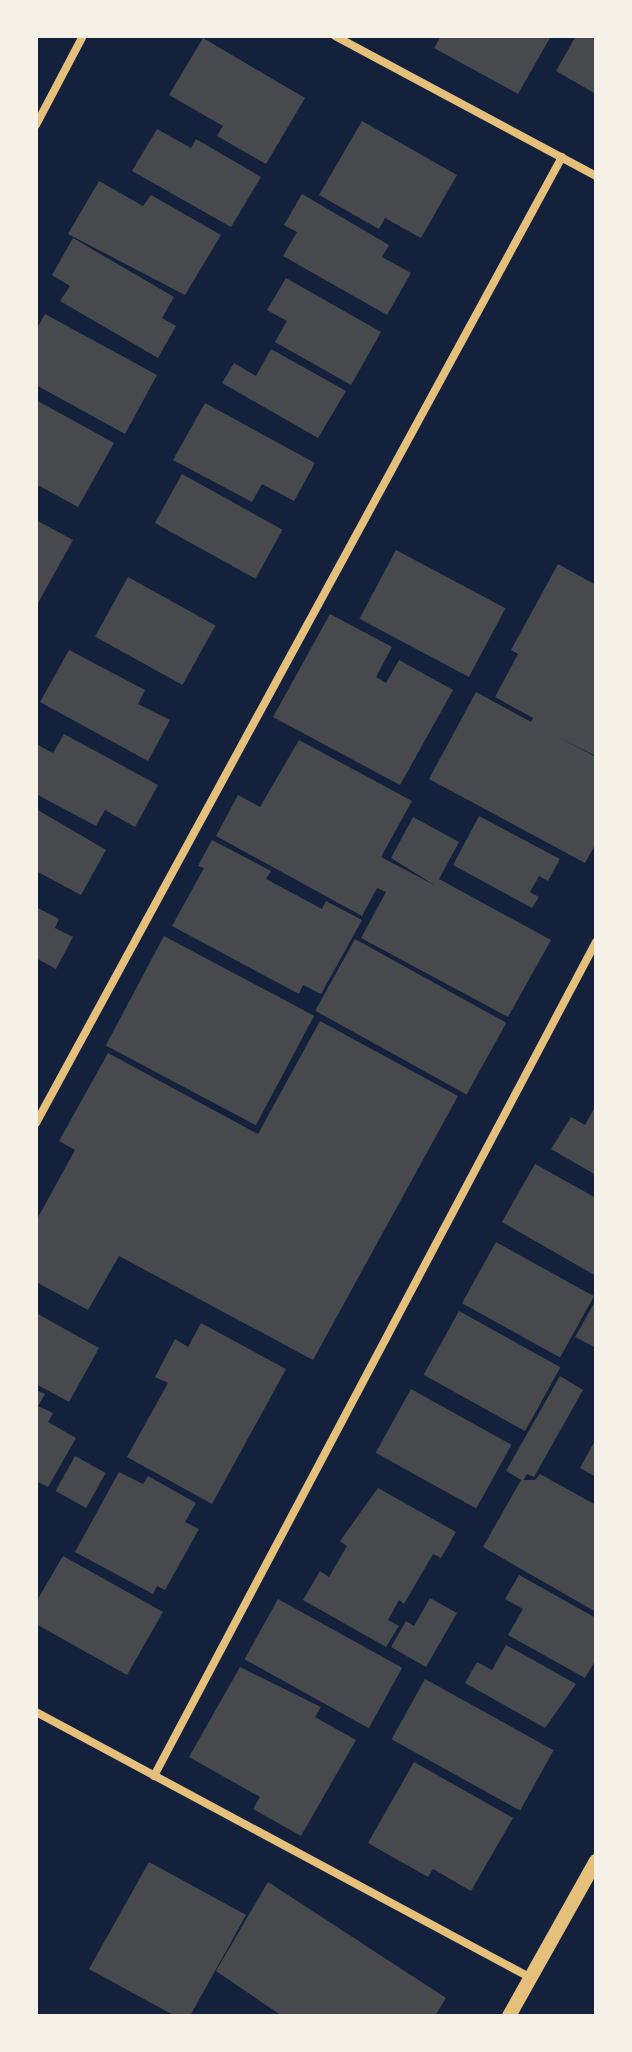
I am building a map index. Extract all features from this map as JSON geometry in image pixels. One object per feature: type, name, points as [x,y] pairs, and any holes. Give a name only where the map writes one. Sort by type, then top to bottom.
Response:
[{"type":"street","points":[[36,125],[83,36]]},
{"type":"street","points":[[335,36],[596,176]]},
{"type":"street","points":[[36,1123],[562,157]]},
{"type":"street","points":[[154,1776],[596,942]]},
{"type":"street","points":[[36,1712],[531,1978]]},
{"type":"street","points":[[509,2016],[596,1861]]},
{"type":"building","points":[[441,36],[551,36],[518,94],[434,48]]},
{"type":"building","points":[[576,36],[596,36],[596,94],[556,71]]},
{"type":"building","points":[[203,38],[305,98],[266,164],[217,136],[223,126],[169,95]]},
{"type":"building","points":[[362,121],[457,175],[421,238],[385,218],[379,229],[319,195]]},
{"type":"building","points":[[157,129],[191,148],[196,139],[261,177],[231,227],[132,171]]},
{"type":"building","points":[[99,181],[143,206],[151,195],[221,235],[185,295],[68,234]]},
{"type":"building","points":[[302,194],[389,245],[382,257],[411,273],[387,315],[283,256],[297,232],[284,225]]},
{"type":"building","points":[[73,238],[174,297],[162,318],[176,326],[158,358],[60,301],[70,286],[52,275]]},
{"type":"building","points":[[286,278],[381,332],[351,385],[275,342],[287,321],[267,310]]},
{"type":"building","points":[[45,314],[157,375],[125,434],[36,385],[36,330]]},
{"type":"building","points":[[271,349],[346,391],[318,438],[222,383],[234,363],[256,376]]},
{"type":"building","points":[[36,400],[114,443],[78,507],[36,484]]},
{"type":"building","points":[[205,403],[315,463],[294,501],[262,484],[252,502],[173,460]]},
{"type":"building","points":[[182,474],[283,530],[255,579],[155,523]]},
{"type":"building","points":[[36,520],[73,540],[38,603],[36,601]]},
{"type":"building","points":[[396,550],[505,608],[469,677],[359,619]]},
{"type":"building","points":[[558,564],[596,585],[596,756],[558,737],[596,757],[596,843],[585,863],[429,779],[476,692],[531,722],[533,718],[495,697],[518,654],[511,650]]},
{"type":"building","points":[[128,577],[215,625],[182,685],[95,636]]},
{"type":"building","points":[[330,614],[392,647],[376,677],[386,683],[399,660],[453,690],[400,785],[273,717]]},
{"type":"building","points":[[69,650],[145,690],[138,704],[170,720],[148,761],[40,702]]},
{"type":"building","points":[[64,734],[158,785],[135,827],[105,810],[96,826],[36,794],[36,749],[38,745],[53,753]]},
{"type":"building","points":[[299,740],[412,801],[381,857],[436,886],[391,858],[413,817],[459,842],[439,879],[551,940],[508,1017],[361,938],[386,892],[377,888],[362,916],[216,836],[238,795],[260,807]]},
{"type":"building","points":[[36,809],[106,850],[81,895],[36,871]]},
{"type":"building","points":[[479,816],[560,859],[548,881],[539,876],[530,892],[539,897],[532,908],[453,865]]},
{"type":"building","points":[[212,840],[271,871],[266,879],[322,909],[326,901],[362,920],[321,994],[303,985],[299,994],[172,926],[204,868],[198,866]]},
{"type":"building","points":[[36,907],[59,919],[55,928],[73,937],[56,969],[36,958]]},
{"type":"building","points":[[164,936],[314,1016],[256,1125],[106,1045]]},
{"type":"building","points":[[355,939],[506,1023],[467,1095],[315,1011]]},
{"type":"building","points":[[320,1021],[458,1096],[313,1360],[119,1256],[88,1310],[36,1282],[36,1221],[75,1150],[59,1141],[108,1053],[258,1134]]},
{"type":"building","points":[[596,1105],[596,1175],[551,1149],[571,1117],[585,1125]]},
{"type":"building","points":[[535,1164],[596,1198],[596,1276],[502,1222]]},
{"type":"building","points":[[496,1242],[594,1296],[560,1358],[462,1303]]},
{"type":"building","points":[[596,1300],[596,1348],[575,1337]]},
{"type":"building","points":[[459,1311],[560,1367],[525,1431],[424,1375]]},
{"type":"building","points":[[36,1313],[99,1348],[69,1402],[36,1384]]},
{"type":"building","points":[[201,1323],[286,1369],[212,1504],[127,1457],[168,1383],[155,1377],[175,1339],[188,1347]]},
{"type":"building","points":[[560,1376],[583,1390],[534,1477],[527,1474],[523,1481],[506,1471]]},
{"type":"building","points":[[411,1389],[512,1445],[476,1509],[376,1453]]},
{"type":"building","points":[[36,1390],[45,1394],[38,1406],[53,1413],[48,1422],[76,1438],[48,1487],[36,1481]]},
{"type":"building","points":[[596,1439],[596,1477],[580,1468]]},
{"type":"building","points":[[75,1456],[106,1473],[86,1508],[56,1491]]},
{"type":"building","points":[[119,1472],[143,1484],[148,1476],[196,1503],[185,1522],[199,1529],[165,1590],[157,1586],[153,1594],[75,1552]]},
{"type":"building","points":[[540,1474],[596,1505],[596,1612],[483,1547],[521,1480],[535,1480]]},
{"type":"building","points":[[378,1488],[456,1532],[441,1558],[433,1554],[404,1604],[399,1600],[388,1620],[399,1626],[386,1647],[303,1600],[320,1571],[329,1577],[347,1546],[340,1541]]},
{"type":"building","points":[[63,1556],[163,1612],[127,1675],[36,1624],[36,1602]]},
{"type":"building","points":[[519,1575],[596,1618],[596,1659],[585,1678],[508,1635],[523,1609],[505,1599]]},
{"type":"building","points":[[430,1598],[457,1613],[426,1667],[391,1647],[406,1621],[414,1626]]},
{"type":"building","points":[[278,1599],[402,1668],[369,1728],[245,1659]]},
{"type":"building","points":[[506,1645],[576,1684],[545,1728],[465,1683],[477,1662],[492,1670]]},
{"type":"building","points":[[240,1667],[321,1707],[315,1717],[356,1740],[301,1836],[253,1809],[260,1797],[189,1757]]},
{"type":"building","points":[[425,1679],[554,1750],[520,1811],[392,1739]]},
{"type":"building","points":[[414,1762],[513,1818],[471,1891],[433,1869],[428,1877],[368,1843]]},
{"type":"building","points":[[149,1862],[246,1915],[190,2016],[175,2016],[89,1969]]},
{"type":"building","points":[[268,1882],[446,1998],[435,2016],[282,2016],[216,1971]]}]
